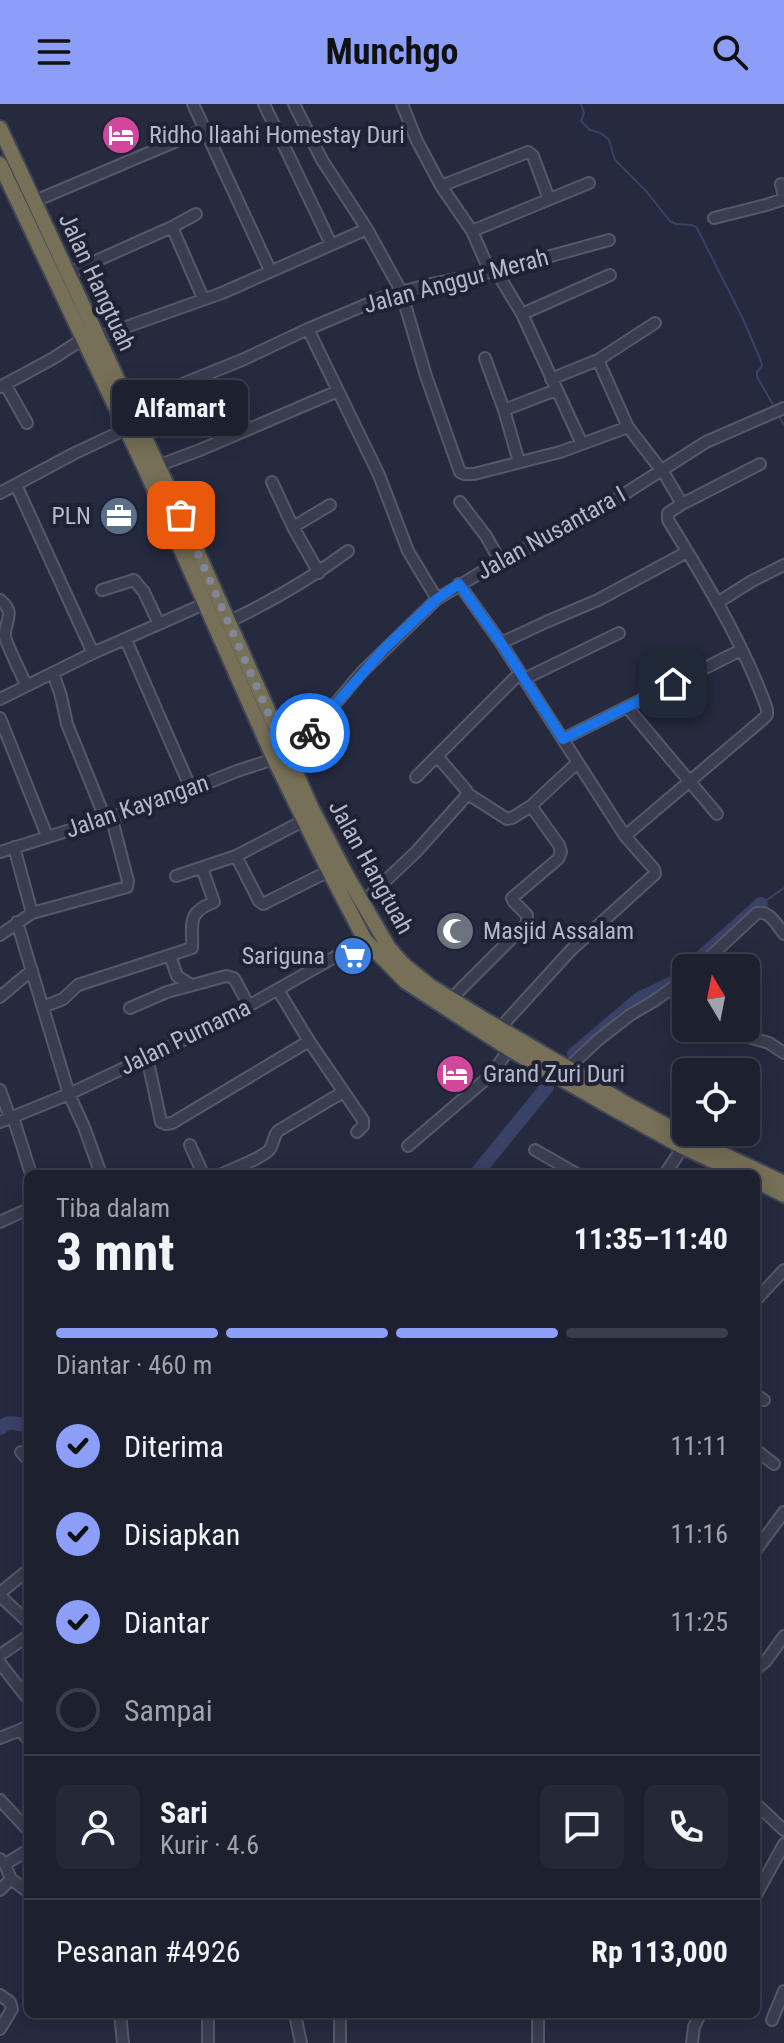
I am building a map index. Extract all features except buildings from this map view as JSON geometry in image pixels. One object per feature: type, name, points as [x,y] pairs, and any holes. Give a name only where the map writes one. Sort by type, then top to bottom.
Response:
[{"type":"highway","name":"Jalan Hangtuah","points":[[0,128],[69,273],[90,338],[126,429],[204,604],[238,662],[280,756],[303,821],[365,940],[406,982],[479,1022],[499,1029],[691,1139],[757,1170]]},
{"type":"highway","name":"Jalan Hangtuah","points":[[0,164],[128,406],[181,515],[228,622],[238,662]]},
{"type":"highway","name":"Jalan Hangtuah","points":[[280,756],[362,903],[389,948],[403,964],[451,999],[509,1049],[683,1147],[732,1170]]},
{"type":"highway","name":"Jalan Hangtuah","points":[[760,1172],[784,1183]]},
{"type":"highway","points":[[760,1183],[784,1195]]},
{"type":"street","points":[[193,104],[270,270]]},
{"type":"street","points":[[264,104],[331,244]]},
{"type":"street","points":[[294,104],[322,160],[367,229],[401,291],[458,469],[468,475],[560,452],[628,427]]},
{"type":"street","points":[[402,104],[441,186],[522,314],[582,444]]},
{"type":"street","points":[[35,201],[205,129]]},
{"type":"street","points":[[441,186],[528,152],[533,156],[549,199]]},
{"type":"street","points":[[472,231],[589,183]]},
{"type":"street","points":[[714,218],[784,198],[781,184]]},
{"type":"street","points":[[69,273],[196,214]]},
{"type":"street","points":[[172,227],[203,298]]},
{"type":"street","points":[[27,423],[3,385],[90,338],[232,288],[367,229]]},
{"type":"street","name":"Jalan Anggur Merah","points":[[128,406],[401,291],[493,271],[609,240]]},
{"type":"street","points":[[522,314],[610,275]]},
{"type":"street","points":[[551,379],[598,360],[655,323]]},
{"type":"street","points":[[308,329],[379,475],[408,551],[437,599]]},
{"type":"street","points":[[485,358],[519,462]]},
{"type":"street","points":[[598,360],[628,427],[682,504]]},
{"type":"street","points":[[504,410],[556,390]]},
{"type":"street","points":[[157,466],[338,391]]},
{"type":"street","name":"Jalan Nusantara I","points":[[280,756],[315,728],[362,672],[437,599],[500,561],[574,526],[706,442],[778,410]]},
{"type":"street","points":[[0,493],[126,429]]},
{"type":"street","points":[[625,836],[762,720],[767,712],[741,650],[667,516],[682,504],[760,464]]},
{"type":"street","points":[[272,482],[319,573]]},
{"type":"street","points":[[16,485],[93,653]]},
{"type":"street","points":[[460,502],[486,536],[500,561]]},
{"type":"street","points":[[293,527],[330,505]]},
{"type":"street","points":[[228,622],[319,573],[348,551]]},
{"type":"street","points":[[501,643],[598,600],[687,552]]},
{"type":"street","points":[[717,603],[784,565]]},
{"type":"street","points":[[102,590],[134,580],[144,592],[159,624]]},
{"type":"street","points":[[459,584],[501,643],[625,836],[655,874],[571,950],[499,1029]]},
{"type":"street","points":[[0,600],[9,616],[2,635],[26,685]]},
{"type":"street","points":[[0,699],[93,653],[204,604]]},
{"type":"street","points":[[416,777],[522,676],[619,633]]},
{"type":"street","points":[[126,640],[191,789]]},
{"type":"street","points":[[563,739],[741,650]]},
{"type":"street","points":[[0,935],[32,913],[127,887],[127,875],[108,817],[67,724],[53,673]]},
{"type":"street","points":[[627,707],[717,814]]},
{"type":"street","points":[[0,718],[47,836]]},
{"type":"street","name":"Jalan Kayangan","points":[[0,852],[162,801],[280,756]]},
{"type":"street","points":[[437,756],[468,794],[507,819],[531,806],[577,763]]},
{"type":"street","points":[[362,903],[416,852],[468,794]]},
{"type":"street","points":[[451,999],[527,923],[527,915],[512,898],[560,857],[559,845],[531,806]]},
{"type":"street","points":[[176,876],[236,856],[303,821]]},
{"type":"street","points":[[14,847],[32,913]]},
{"type":"street","points":[[236,856],[263,904],[329,871]]},
{"type":"street","points":[[43,1007],[63,999],[80,984],[192,948],[193,917],[199,909],[214,902],[202,868]]},
{"type":"street","points":[[713,954],[757,913],[767,914],[784,934]]},
{"type":"street","points":[[17,922],[69,1094],[100,1170]]},
{"type":"street","name":"Jalan Purnama","points":[[8,1119],[69,1094],[249,1006],[365,940]]},
{"type":"street","points":[[170,955],[177,976],[191,985]]},
{"type":"street","points":[[0,997],[32,970]]},
{"type":"street","points":[[130,1008],[167,992],[221,977],[232,977],[249,1006]]},
{"type":"street","points":[[568,1068],[630,1015],[672,988]]},
{"type":"street","points":[[278,990],[363,1121],[357,1132]]},
{"type":"street","points":[[760,1040],[784,1053]]},
{"type":"street","points":[[147,1057],[161,1122],[166,1124],[309,1041]]},
{"type":"street","points":[[408,1146],[492,1074],[509,1049]]},
{"type":"street","points":[[0,1090],[8,1119],[29,1170]]},
{"type":"street","points":[[230,1170],[268,1151],[278,1131],[343,1092]]},
{"type":"street","points":[[190,1145],[201,1170]]},
{"type":"street","points":[[668,1170],[683,1147]]},
{"type":"street","points":[[535,1150],[569,1170]]},
{"type":"street","points":[[0,1222],[24,1211]]},
{"type":"street","points":[[760,1296],[784,1270]]},
{"type":"street","points":[[760,1453],[774,1464]]},
{"type":"street","points":[[760,1544],[784,1512]]},
{"type":"street","points":[[760,1530],[766,1536]]},
{"type":"street","points":[[24,1573],[0,1594],[24,1618]]},
{"type":"street","points":[[760,1665],[784,1636]]},
{"type":"street","points":[[0,1655],[24,1639]]},
{"type":"street","points":[[0,1663],[24,1694]]},
{"type":"street","points":[[0,1738],[24,1728]]},
{"type":"street","points":[[0,1800],[24,1826]]},
{"type":"street","points":[[760,1808],[784,1830]]},
{"type":"street","points":[[760,1888],[784,1844]]},
{"type":"street","points":[[24,1852],[2,1861],[11,1879],[24,1889]]},
{"type":"street","points":[[0,1890],[11,1879]]},
{"type":"street","points":[[772,2020],[784,1991]]},
{"type":"street","points":[[0,1995],[10,2002],[12,2009],[0,2029]]},
{"type":"street","points":[[120,2018],[123,2043]]},
{"type":"street","points":[[208,2018],[208,2043]]},
{"type":"street","points":[[296,2018],[301,2043]]},
{"type":"street","points":[[340,2018],[340,2043]]},
{"type":"street","points":[[538,2018],[538,2043]]},
{"type":"street","points":[[692,2043],[698,2018]]},
{"type":"waterway","points":[[581,104],[584,113],[581,121],[609,140],[615,160],[670,221],[697,228],[743,319],[761,361],[757,377],[775,408]]},
{"type":"waterway","points":[[778,414],[784,425]]},
{"type":"waterway","points":[[768,910],[761,904],[784,888]]},
{"type":"waterway","points":[[705,954],[761,904]]},
{"type":"waterway","points":[[574,1054],[639,999],[672,983]]},
{"type":"waterway","points":[[479,1170],[547,1087]]},
{"type":"waterway","points":[[0,1428],[11,1423],[24,1424]]},
{"type":"way so far","points":[[181,515],[286,753],[310,733]]},
{"type":"place","name":"Ridho Ilaahi Homestay Duri","points":[[121,135]]},
{"type":"place","name":"Alfamart","points":[[181,515]]},
{"type":"place","name":"PLN","points":[[119,516]]},
{"type":"place","name":"Masjid Assalam","points":[[455,931]]},
{"type":"place","name":"Sariguna","points":[[353,956]]},
{"type":"place","name":"Grand Zuri Duri","points":[[455,1074]]},
{"type":"route","points":[[310,733],[385,648],[437,599],[459,584],[563,739],[673,684]]}]
